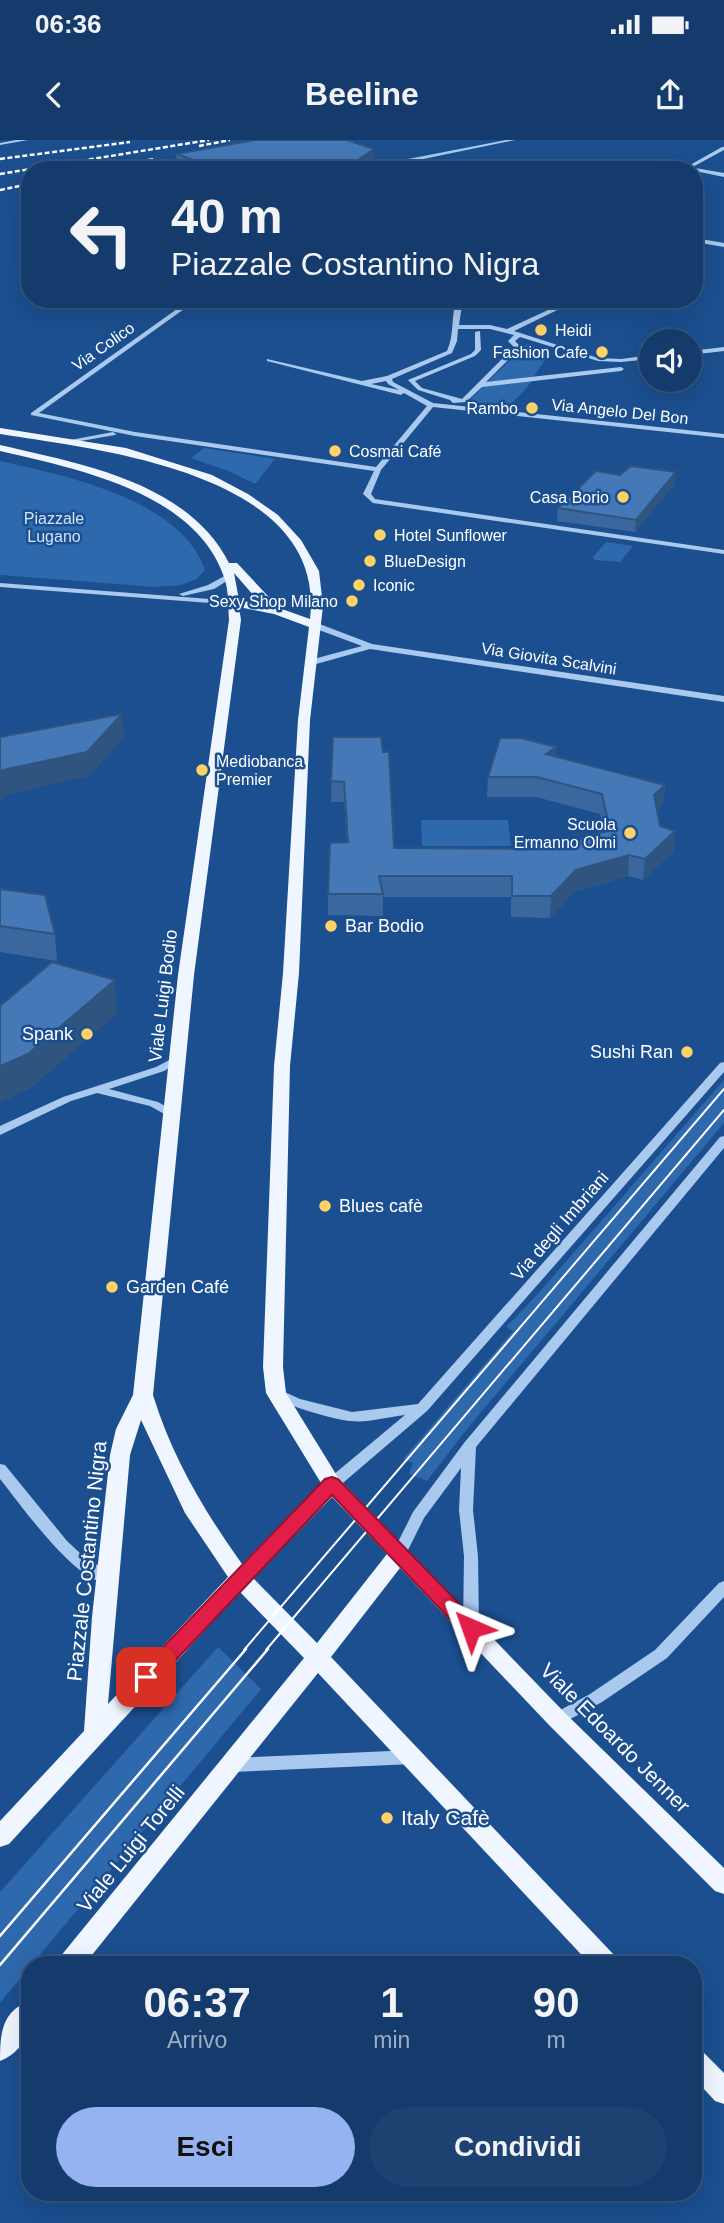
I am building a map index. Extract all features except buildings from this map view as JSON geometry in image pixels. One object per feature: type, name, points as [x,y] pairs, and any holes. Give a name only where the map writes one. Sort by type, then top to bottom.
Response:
[{"type":"main road","points":[[0,431],[126,451],[180,467],[223,484],[257,504],[290,533],[308,559],[317,594],[309,663],[291,973],[282,1066],[273,1367],[275,1393],[332,1484],[471,1628]]},
{"type":"main road","points":[[0,448],[83,468],[137,486],[194,525],[276,611]]},
{"type":"main road","points":[[222,556],[231,576],[236,603],[276,611],[314,625]]},
{"type":"main road","name":"Viale Luigi Bodio","points":[[143,1395],[186,975],[236,603]]},
{"type":"main road","points":[[143,1395],[154,1431],[195,1513],[240,1578],[414,1757],[599,1956]]},
{"type":"main road","name":"Piazzale Costantino Nigra","points":[[95,1732],[106,1578],[121,1446],[143,1395]]},
{"type":"main road","points":[[0,1838],[95,1732],[332,1484]]},
{"type":"main road","points":[[233,1765],[399,1554]]},
{"type":"main road","name":"Viale Edoardo Jenner","points":[[471,1628],[557,1719],[724,1884]]},
{"type":"main road","name":"Viale Luigi Torelli","points":[[76,1956],[233,1765]]},
{"type":"main road","points":[[0,2049],[21,2023]]},
{"type":"main road","points":[[702,2069],[724,2092]]},
{"type":"street","points":[[0,144],[26,140]]},
{"type":"street","points":[[413,161],[513,140]]},
{"type":"street","points":[[703,161],[724,148]]},
{"type":"street","points":[[703,172],[724,175]]},
{"type":"street","points":[[703,241],[724,245]]},
{"type":"street","name":"Via Colico","points":[[79,424],[33,414],[182,308]]},
{"type":"street","points":[[359,384],[390,378],[450,352],[455,345],[454,327],[458,308]]},
{"type":"street","points":[[454,327],[478,332],[514,334],[561,308]]},
{"type":"street","points":[[454,327],[489,327],[623,365]]},
{"type":"street","points":[[478,332],[478,350],[472,355],[411,380],[419,389],[464,401],[518,348],[511,341],[514,334]]},
{"type":"street","points":[[702,352],[724,349]]},
{"type":"street","points":[[270,360],[408,394]]},
{"type":"street","points":[[480,385],[639,360]]},
{"type":"street","points":[[390,378],[390,383],[430,405],[378,469],[367,494],[377,501],[724,552]]},
{"type":"street","name":"Via Angelo Del Bon","points":[[430,405],[724,436]]},
{"type":"street","points":[[79,424],[378,469]]},
{"type":"street","points":[[79,424],[92,428],[100,436]]},
{"type":"street","points":[[69,441],[135,433]]},
{"type":"street","points":[[163,598],[211,587],[231,576]]},
{"type":"street","points":[[0,585],[236,603]]},
{"type":"street","name":"Via Giovita Scalvini","points":[[314,625],[370,646],[724,699]]},
{"type":"street","name":"Via Giovita Scalvini","points":[[309,663],[370,646]]},
{"type":"street","points":[[0,1131],[67,1099],[160,1069],[177,1059]]},
{"type":"street","name":"Via degli Imbriani","points":[[422,1408],[724,1065]]},
{"type":"street","points":[[99,1090],[154,1104],[170,1113]]},
{"type":"street","points":[[399,1554],[418,1516],[469,1446],[724,1139]]},
{"type":"street","points":[[275,1393],[296,1402],[352,1417],[422,1408]]},
{"type":"street","points":[[332,1484],[422,1408]]},
{"type":"street","points":[[469,1446],[466,1510],[471,1556],[471,1628]]},
{"type":"street","points":[[0,1469],[75,1558],[91,1572],[106,1578]]},
{"type":"street","points":[[557,1719],[596,1698],[661,1654],[724,1587]]},
{"type":"street","points":[[233,1765],[414,1757]]},
{"type":"green space","points":[[527,344],[550,352],[533,378],[485,384]]},
{"type":"green space","points":[[532,381],[517,398],[506,405],[468,402],[484,386]]},
{"type":"green space","points":[[204,448],[275,459],[255,484],[191,458]]},
{"type":"green space","name":"Piazzale Lugano","points":[[0,461],[87,483],[146,508],[172,525],[192,545],[205,570],[197,579],[181,585],[155,587],[0,575]]},
{"type":"green space","points":[[606,542],[633,546],[620,562],[595,560],[593,557]]},
{"type":"green space","points":[[421,820],[508,820],[511,846],[422,846]]},
{"type":"green space","points":[[724,1080],[724,1123],[467,1429],[427,1481],[409,1474],[413,1463],[403,1459],[513,1331],[506,1327]]},
{"type":"green space","points":[[218,1647],[261,1689],[39,1956],[21,1956],[21,1978],[0,2003],[0,1892]]},
{"type":"tram line","points":[[244,1650],[724,1089]]},
{"type":"tram line","points":[[266,1650],[724,1110]]},
{"type":"tram line","points":[[0,1936],[246,1649]]},
{"type":"tram line","points":[[0,1965],[268,1649]]},
{"type":"railway","points":[[80,161],[209,140]]},
{"type":"railway","points":[[199,146],[230,140]]},
{"type":"railway","points":[[0,159],[130,142]]},
{"type":"railway","points":[[143,161],[154,159]]},
{"type":"railway","points":[[0,174],[21,171]]},
{"type":"railway","points":[[0,190],[21,186]]},
{"type":"place","name":"Heidi","points":[[541,330]]},
{"type":"place","name":"Fashion Cafe","points":[[602,352]]},
{"type":"place","name":"Rambo","points":[[532,408]]},
{"type":"place","name":"Cosmai Café","points":[[335,451]]},
{"type":"place","name":"Casa Borio","points":[[623,497]]},
{"type":"place","name":"Hotel Sunflower","points":[[380,535]]},
{"type":"place","name":"BlueDesign","points":[[370,561]]},
{"type":"place","name":"Iconic","points":[[359,585]]},
{"type":"place","name":"Sexy Shop Milano","points":[[352,601]]},
{"type":"place","name":"Mediobanca Premier","points":[[202,770]]},
{"type":"place","name":"Scuola Ermanno Olmi","points":[[630,833]]},
{"type":"place","name":"Bar Bodio","points":[[331,926]]},
{"type":"place","name":"Spank","points":[[87,1034]]},
{"type":"place","name":"Sushi Ran","points":[[687,1052]]},
{"type":"place","name":"Blues cafè","points":[[325,1206]]},
{"type":"place","name":"Garden Café","points":[[112,1287]]},
{"type":"place","name":"Italy Cafè","points":[[387,1818]]},
{"type":"route","points":[[146,1677],[332,1484],[471,1628]]}]
